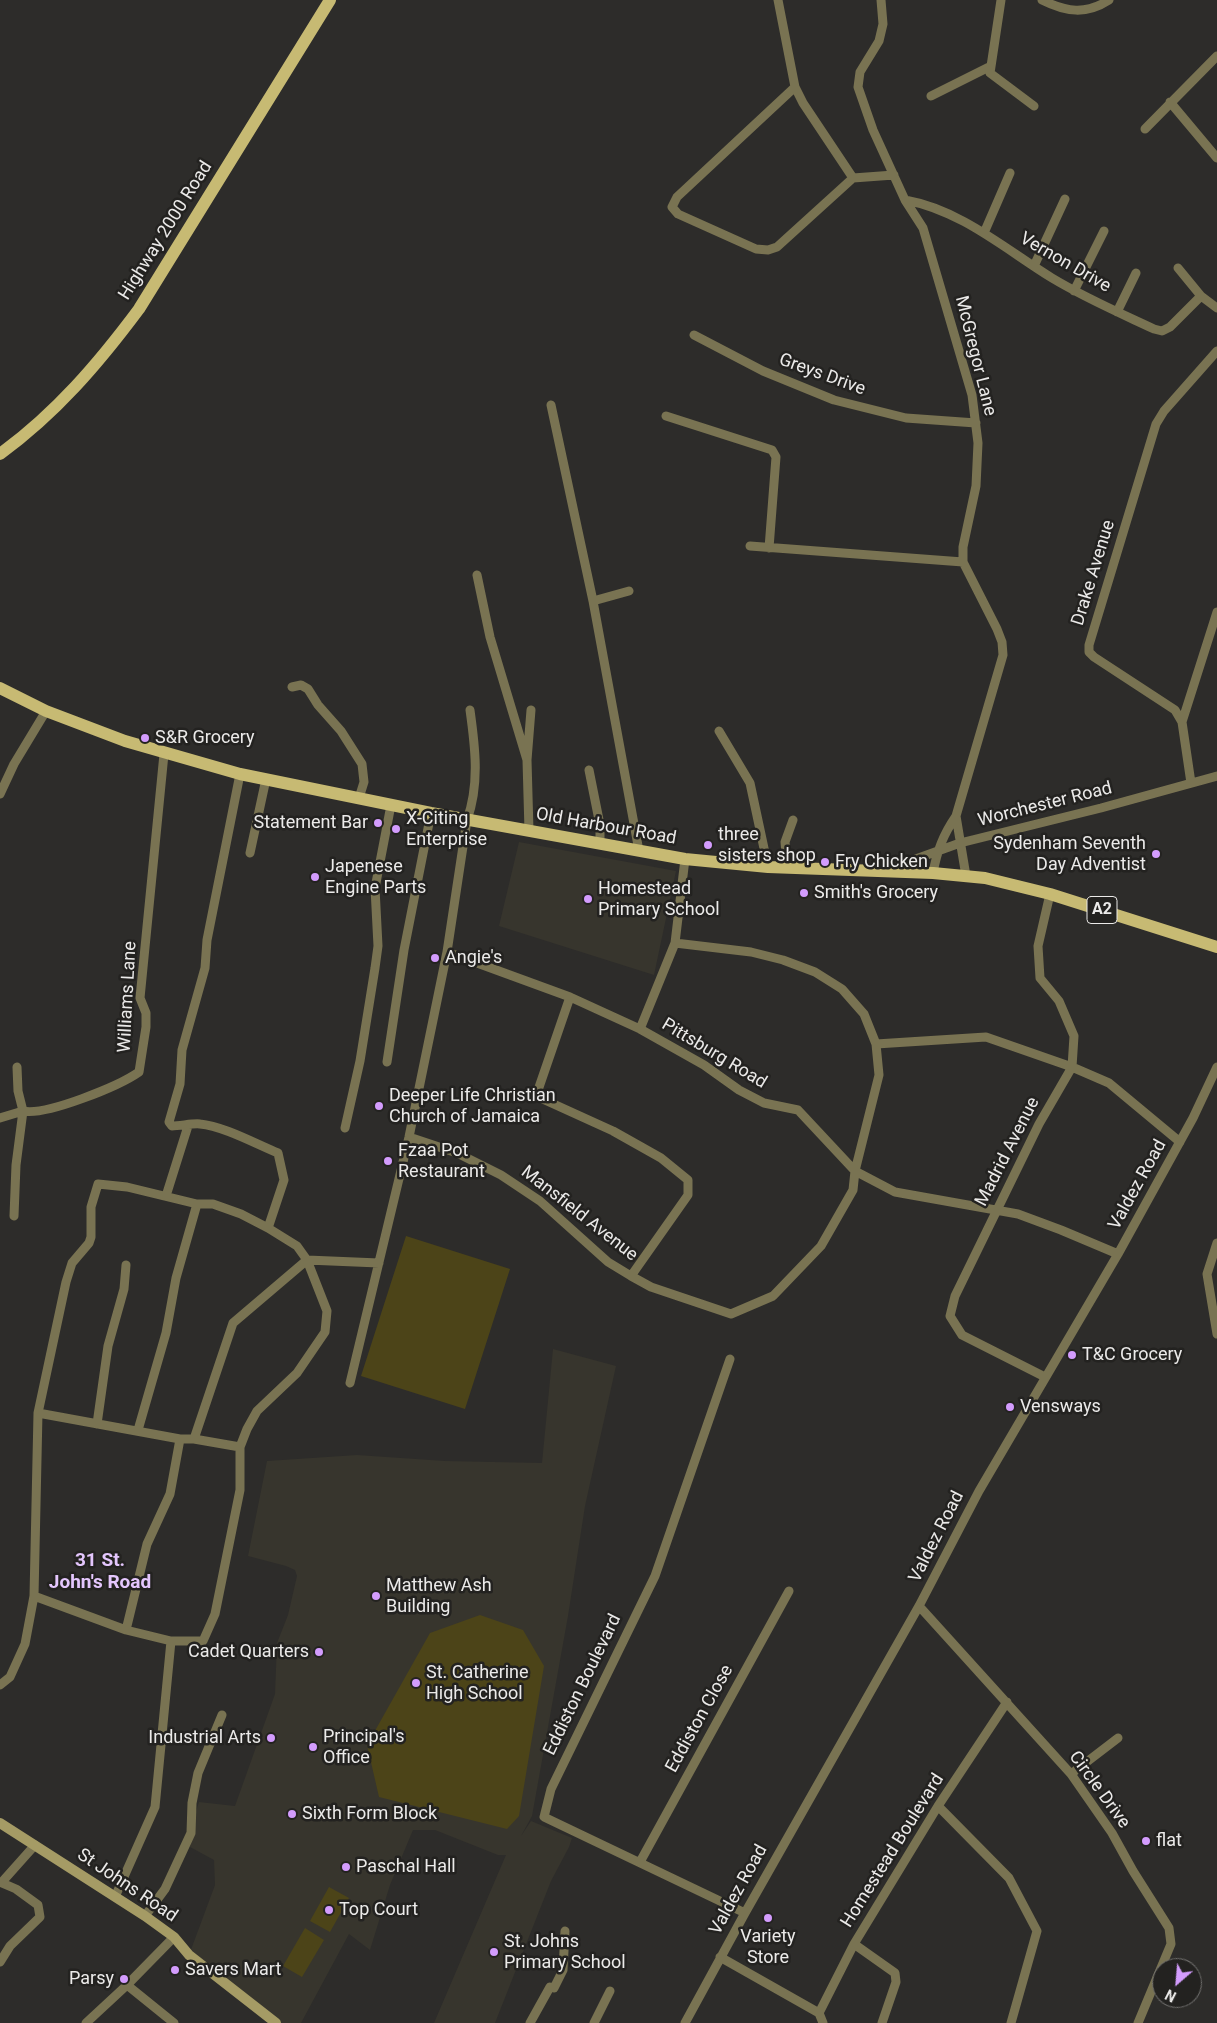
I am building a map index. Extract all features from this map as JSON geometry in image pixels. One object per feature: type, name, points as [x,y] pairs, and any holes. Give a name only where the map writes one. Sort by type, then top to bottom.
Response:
[{"type":"main road","name":"Highway 2000 Road","points":[[0,454],[26,435],[58,406],[103,357],[139,309],[330,0]]},
{"type":"main road","name":"Old Harbour Road","points":[[0,688],[46,711],[125,742],[240,774],[467,820],[685,859],[768,867],[934,873],[1005,882],[1050,894],[1217,947]]},
{"type":"main road","name":"St Johns Road","points":[[0,1822],[115,1896],[174,1937],[189,1955],[276,2023]]},
{"type":"street","points":[[778,0],[795,87],[803,103],[854,178]]},
{"type":"street","name":"McGregor Lane","points":[[881,0],[883,24],[879,41],[860,72],[858,87],[873,130],[905,200],[923,228],[972,395],[978,442],[976,486],[963,547],[963,562]]},
{"type":"street","points":[[1001,0],[990,72],[1034,106]]},
{"type":"street","points":[[1042,0],[1056,7],[1081,11],[1109,0]]},
{"type":"street","points":[[1145,129],[1217,56]]},
{"type":"street","points":[[931,96],[991,66]]},
{"type":"street","points":[[795,87],[677,197],[672,207],[678,214],[756,249],[768,250],[777,246],[854,178],[894,175]]},
{"type":"street","points":[[1170,102],[1217,158]]},
{"type":"street","points":[[984,233],[1010,173]]},
{"type":"street","points":[[1034,266],[1064,199]]},
{"type":"street","name":"Vernon Drive","points":[[905,200],[924,203],[952,215],[984,233],[1074,291],[1162,331],[1170,327],[1202,296]]},
{"type":"street","points":[[1074,291],[1104,231]]},
{"type":"street","points":[[1178,268],[1202,296],[1217,308]]},
{"type":"street","points":[[1117,312],[1136,273]]},
{"type":"street","name":"Greys Drive","points":[[694,335],[763,371],[834,400],[906,418],[976,423]]},
{"type":"street","name":"Drake Avenue","points":[[1182,722],[1175,710],[1094,657],[1089,652],[1089,645],[1156,424],[1164,411],[1217,351]]},
{"type":"street","points":[[551,405],[593,601],[639,851]]},
{"type":"street","points":[[666,416],[772,450],[776,458],[769,548]]},
{"type":"street","points":[[750,546],[963,562],[997,629],[1002,642],[1003,655],[956,816],[945,832],[937,850],[934,873]]},
{"type":"street","points":[[477,575],[490,637],[527,760]]},
{"type":"street","points":[[593,601],[629,591]]},
{"type":"street","points":[[1191,783],[1182,722],[1217,612]]},
{"type":"street","points":[[292,687],[301,685],[308,688],[318,705],[341,731],[362,764],[364,782],[359,798]]},
{"type":"street","points":[[350,1382],[409,1137],[447,952],[467,820],[473,803],[476,756],[470,710]]},
{"type":"street","points":[[529,831],[527,760],[531,710]]},
{"type":"street","points":[[0,794],[14,764],[46,711]]},
{"type":"street","points":[[719,731],[750,783],[768,867]]},
{"type":"street","name":"Williams Lane","points":[[23,1111],[43,1111],[71,1103],[128,1080],[139,1072],[146,1027],[146,1013],[140,998],[164,754]]},
{"type":"street","points":[[589,770],[600,825],[600,844]]},
{"type":"street","points":[[240,774],[207,940],[205,968],[182,1050],[180,1084],[169,1122],[172,1126],[188,1126],[198,1123],[212,1126],[278,1153],[284,1180],[268,1228]]},
{"type":"street","name":"Worchester Road","points":[[883,871],[960,843],[1101,808],[1217,776]]},
{"type":"street","points":[[250,853],[266,779]]},
{"type":"street","points":[[345,1128],[360,1061],[375,968],[378,946],[375,888],[392,805]]},
{"type":"street","points":[[387,1062],[404,950],[431,813]]},
{"type":"street","points":[[956,816],[966,876]]},
{"type":"street","points":[[787,868],[785,842],[793,820]]},
{"type":"street","points":[[640,1029],[675,943],[685,859]]},
{"type":"street","name":"Madrid Avenue","points":[[1045,1377],[962,1336],[950,1316],[955,1296],[1039,1124],[1072,1067],[1074,1036],[1059,1001],[1040,978],[1038,946],[1050,894]]},
{"type":"street","name":"Mansfield Avenue","points":[[409,1137],[457,1152],[501,1175],[540,1201],[608,1262],[652,1287],[731,1314],[773,1296],[821,1246],[853,1190],[855,1171],[879,1075],[876,1044],[864,1014],[842,988],[815,972],[783,960],[751,952],[675,943]]},
{"type":"street","name":"Pittsburg Road","points":[[447,952],[570,997],[640,1029],[704,1065],[739,1090],[764,1103],[798,1110],[855,1171],[895,1192],[1018,1214],[1053,1226],[1118,1254]]},
{"type":"street","points":[[570,997],[536,1096],[613,1131],[661,1158],[688,1180],[688,1195],[631,1276]]},
{"type":"street","points":[[876,1044],[986,1037],[1072,1067],[1109,1083],[1180,1142]]},
{"type":"street","points":[[14,1216],[16,1165],[23,1111],[18,1091],[17,1067]]},
{"type":"street","name":"Valdez Road","points":[[685,2023],[744,1913],[919,1606],[979,1491],[1118,1254],[1180,1142],[1217,1067]]},
{"type":"street","points":[[0,1118],[23,1111]]},
{"type":"street","points":[[166,1196],[188,1126]]},
{"type":"street","points":[[0,1685],[10,1676],[25,1644],[34,1596],[38,1413],[70,1269],[72,1263],[92,1237],[90,1207],[98,1184],[127,1187],[197,1204],[220,1206],[268,1228],[297,1246],[307,1260],[328,1311],[325,1332],[297,1373],[257,1411],[247,1429],[240,1447],[240,1490],[215,1614],[203,1641],[172,1641],[126,1630],[34,1596]]},
{"type":"street","points":[[138,1430],[166,1333],[176,1278],[197,1204]]},
{"type":"street","points":[[1217,1242],[1206,1274],[1217,1334]]},
{"type":"street","points":[[194,1439],[233,1323],[307,1260],[379,1263]]},
{"type":"street","points":[[97,1424],[108,1346],[124,1289],[126,1265]]},
{"type":"street","name":"Eddiston Boulevard","points":[[730,1359],[655,1576],[551,1789],[544,1817],[744,1913]]},
{"type":"street","points":[[38,1413],[180,1439],[194,1439],[240,1447]]},
{"type":"street","points":[[126,1630],[147,1544],[170,1494],[180,1439]]},
{"type":"street","name":"Eddiston Close","points":[[640,1862],[789,1591]]},
{"type":"street","name":"Circle Drive","points":[[919,1606],[1071,1774],[1112,1833],[1133,1871],[1169,1928],[1171,1944],[1138,2023]]},
{"type":"street","points":[[115,1896],[155,1807],[172,1641]]},
{"type":"street","name":"Homestead Boulevard","points":[[819,2013],[854,1944],[938,1806],[1007,1702]]},
{"type":"street","points":[[145,1916],[165,1889],[191,1834],[192,1803],[198,1774],[222,1715]]},
{"type":"street","points":[[1071,1774],[1118,1738]]},
{"type":"street","points":[[938,1806],[1009,1878],[1037,1931],[1011,2023]]},
{"type":"street","points":[[0,1962],[10,1946],[40,1917],[38,1905],[16,1889],[1,1882],[35,1845]]},
{"type":"street","points":[[530,2023],[550,1987],[554,1988],[563,1970],[565,1931]]},
{"type":"street","points":[[86,2023],[174,1937]]},
{"type":"street","points":[[854,1944],[895,1973],[896,1982],[882,2023]]},
{"type":"street","points":[[720,1957],[819,2013],[823,2023]]},
{"type":"street","points":[[127,1985],[174,2023]]},
{"type":"street","points":[[594,2023],[610,1991]]},
{"type":"shaded area","name":"Homestead Primary School","points":[[519,842],[676,871],[654,975],[499,926]]},
{"type":"shaded area","points":[[406,1236],[510,1269],[465,1409],[361,1376]]},
{"type":"shaded area","name":"St. Catherine High School","points":[[553,1349],[616,1366],[585,1506],[568,1616],[532,1816],[521,1836],[531,1821],[572,1838],[569,1847],[551,1881],[495,2023],[434,2023],[506,1855],[498,1855],[435,1830],[413,1830],[390,1885],[370,1950],[349,1934],[301,2023],[276,2023],[189,1955],[215,1885],[214,1860],[190,1847],[191,1827],[199,1802],[235,1806],[275,1694],[277,1643],[288,1615],[297,1576],[295,1570],[286,1566],[248,1556],[267,1461],[357,1455],[445,1461],[542,1463]]},
{"type":"shaded area","points":[[480,1615],[523,1630],[544,1666],[519,1816],[507,1829],[379,1797],[367,1745],[430,1633]]},
{"type":"shaded area","name":"Top Court","points":[[329,1887],[349,1898],[330,1932],[310,1921]]},
{"type":"shaded area","points":[[305,1928],[324,1940],[302,1977],[283,1966]]},
{"type":"place","name":"S&R Grocery","points":[[145,738]]},
{"type":"place","name":"Statement Bar","points":[[378,823]]},
{"type":"place","name":"X-Citing Enterprise","points":[[396,829]]},
{"type":"place","name":"three sisters shop","points":[[708,845]]},
{"type":"place","name":"Sydenham Seventh Day Adventist","points":[[1156,854]]},
{"type":"place","name":"Fry Chicken","points":[[825,862]]},
{"type":"place","name":"Japenese Engine Parts","points":[[315,877]]},
{"type":"place","name":"Smith's Grocery","points":[[804,893]]},
{"type":"place","name":"Homestead Primary School","points":[[588,899]]},
{"type":"place","name":"Angie's","points":[[435,958]]},
{"type":"place","name":"Deeper Life Christian Church of Jamaica","points":[[379,1106]]},
{"type":"place","name":"Fzaa Pot Restaurant","points":[[388,1161]]},
{"type":"place","name":"T&C Grocery","points":[[1072,1355]]},
{"type":"place","name":"Vensways","points":[[1010,1407]]},
{"type":"place","name":"Matthew Ash Building","points":[[376,1596]]},
{"type":"place","name":"Cadet Quarters","points":[[319,1652]]},
{"type":"place","name":"St. Catherine High School","points":[[416,1683]]},
{"type":"place","name":"Industrial Arts","points":[[271,1738]]},
{"type":"place","name":"Principal's Office","points":[[313,1747]]},
{"type":"place","name":"Sixth Form Block","points":[[292,1814]]},
{"type":"place","name":"flat","points":[[1146,1841]]},
{"type":"place","name":"Paschal Hall","points":[[346,1867]]},
{"type":"place","name":"Top Court","points":[[329,1910]]},
{"type":"place","name":"Variety Store","points":[[768,1918]]},
{"type":"place","name":"St. Johns Primary School","points":[[494,1952]]},
{"type":"place","name":"Savers Mart","points":[[175,1970]]},
{"type":"place","name":"Parsy","points":[[124,1979]]},
{"type":"district","name":"31 St. John's Road","points":[[100,1572]]}]
